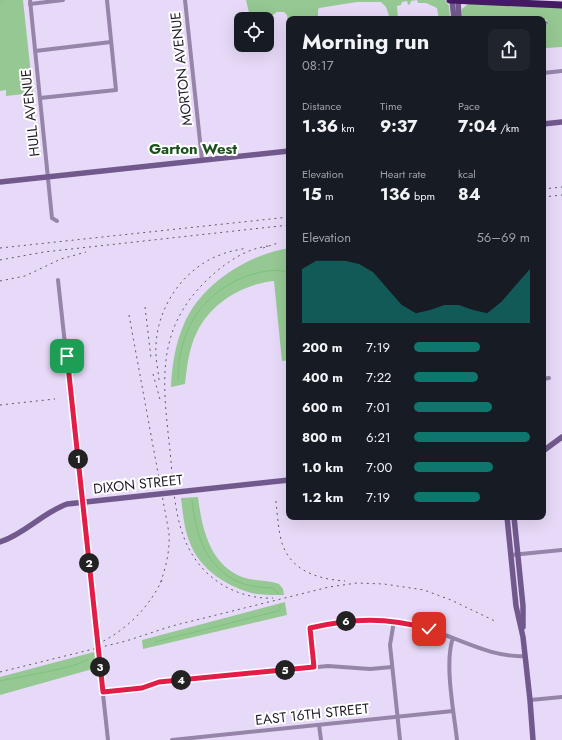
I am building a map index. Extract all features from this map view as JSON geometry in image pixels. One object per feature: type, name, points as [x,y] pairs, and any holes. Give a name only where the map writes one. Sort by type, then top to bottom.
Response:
[{"type":"highway","points":[[454,0],[562,5]]},
{"type":"main road","points":[[454,0],[454,16]]},
{"type":"main road","points":[[454,0],[458,16]]},
{"type":"main road","points":[[546,124],[562,122]]},
{"type":"main road","points":[[0,182],[286,151]]},
{"type":"main road","points":[[546,449],[562,437]]},
{"type":"main road","name":"DIXON STREET","points":[[0,542],[16,536],[57,508],[83,502],[286,480]]},
{"type":"main road","points":[[507,520],[516,606],[523,637]]},
{"type":"main road","points":[[514,520],[523,606],[523,637],[533,740]]},
{"type":"street","points":[[30,2],[63,0]]},
{"type":"street","points":[[40,98],[116,90],[107,0]]},
{"type":"street","name":"MORTON AVENUE","points":[[185,0],[202,160]]},
{"type":"street","name":"HULL AVENUE","points":[[30,2],[52,218],[57,221]]},
{"type":"street","points":[[35,51],[111,42]]},
{"type":"street","points":[[546,73],[562,70]]},
{"type":"street","points":[[58,280],[108,740]]},
{"type":"street","points":[[511,555],[562,550]]},
{"type":"street","points":[[314,667],[310,628],[355,620],[394,621],[411,624],[507,656],[525,656]]},
{"type":"street","points":[[394,621],[390,645],[400,740]]},
{"type":"street","points":[[454,638],[450,645],[449,660],[457,740]]},
{"type":"street","points":[[103,692],[142,688],[159,682],[314,667],[337,666],[370,669],[392,667]]},
{"type":"street","points":[[530,700],[562,697]]},
{"type":"street","name":"EAST 16TH STREET","points":[[172,740],[453,711]]},
{"type":"street","points":[[319,725],[321,740]]},
{"type":"green space","points":[[0,0],[23,0],[33,93],[6,96],[6,90],[0,91]]},
{"type":"green space","points":[[246,0],[417,0],[411,1],[408,5],[407,1],[402,2],[401,5],[397,6],[398,16],[389,16],[386,7],[381,2],[357,2],[319,8],[318,16],[287,16],[284,12],[277,12],[274,14],[274,12],[249,12]]},
{"type":"green space","points":[[417,0],[445,0],[449,6],[450,16],[438,16],[437,8],[426,3],[418,3]]},
{"type":"green space","points":[[469,3],[562,7],[562,47],[546,48],[546,25],[548,25],[546,16],[461,16],[462,9]]},
{"type":"green space","points":[[286,249],[286,360],[282,361],[274,281],[262,283],[251,286],[229,297],[211,312],[197,332],[192,344],[185,384],[171,387],[174,355],[178,340],[184,324],[202,296],[227,274],[257,257]]},
{"type":"green space","points":[[198,497],[202,522],[206,535],[217,558],[236,574],[249,579],[279,584],[283,589],[284,595],[256,594],[246,591],[226,582],[201,562],[195,553],[186,532],[181,498]]},
{"type":"green space","points":[[285,602],[287,615],[143,649],[142,640]]},
{"type":"green space","points":[[94,652],[96,668],[0,695],[0,677]]},
{"type":"waterway","points":[[0,3],[3,0]]},
{"type":"waterway","points":[[178,379],[179,361],[189,328],[197,313],[208,301],[221,290],[236,281],[253,274],[276,270],[286,272]]},
{"type":"waterway","points":[[192,500],[193,511],[199,534],[208,555],[215,565],[223,573],[239,582],[252,586],[273,588],[278,594]]},
{"type":"waterway","points":[[155,642],[278,611],[280,610],[280,605]]},
{"type":"waterway","points":[[0,681],[60,669],[72,666],[88,659]]},
{"type":"railway","points":[[546,189],[562,187]]},
{"type":"railway","points":[[546,197],[562,195]]},
{"type":"railway","points":[[0,248],[286,217]]},
{"type":"railway","points":[[0,260],[44,252],[286,225]]},
{"type":"railway","points":[[263,248],[278,243]]},
{"type":"railway","points":[[268,246],[251,250],[228,262],[208,279],[191,298],[178,318],[170,338],[166,359],[165,403],[176,507],[180,525],[194,557],[206,571],[221,584],[246,595],[259,598],[273,598]]},
{"type":"railway","points":[[159,380],[156,346],[161,317],[167,303],[184,279],[195,269],[207,261],[227,252],[247,248]]},
{"type":"railway","points":[[0,281],[25,276],[61,259],[86,252]]},
{"type":"railway","points":[[145,307],[151,358]]},
{"type":"railway","points":[[129,315],[169,533],[167,559],[160,584]]},
{"type":"railway","points":[[153,374],[161,403]]},
{"type":"railway","points":[[0,405],[55,399]]},
{"type":"railway","points":[[276,501],[280,535],[283,547],[288,556],[295,564],[313,575],[345,581]]},
{"type":"railway","points":[[98,644],[118,632],[135,618],[150,600],[162,580]]},
{"type":"railway","points":[[0,672],[126,641],[172,626],[329,587],[357,583],[384,584],[424,590],[451,600],[497,622]]},
{"type":"district","name":"Garton West","points":[[193,149]]},
{"type":"route","points":[[67,356],[103,692],[142,688],[159,682],[314,667],[310,628],[340,621],[394,621],[429,629]]}]
